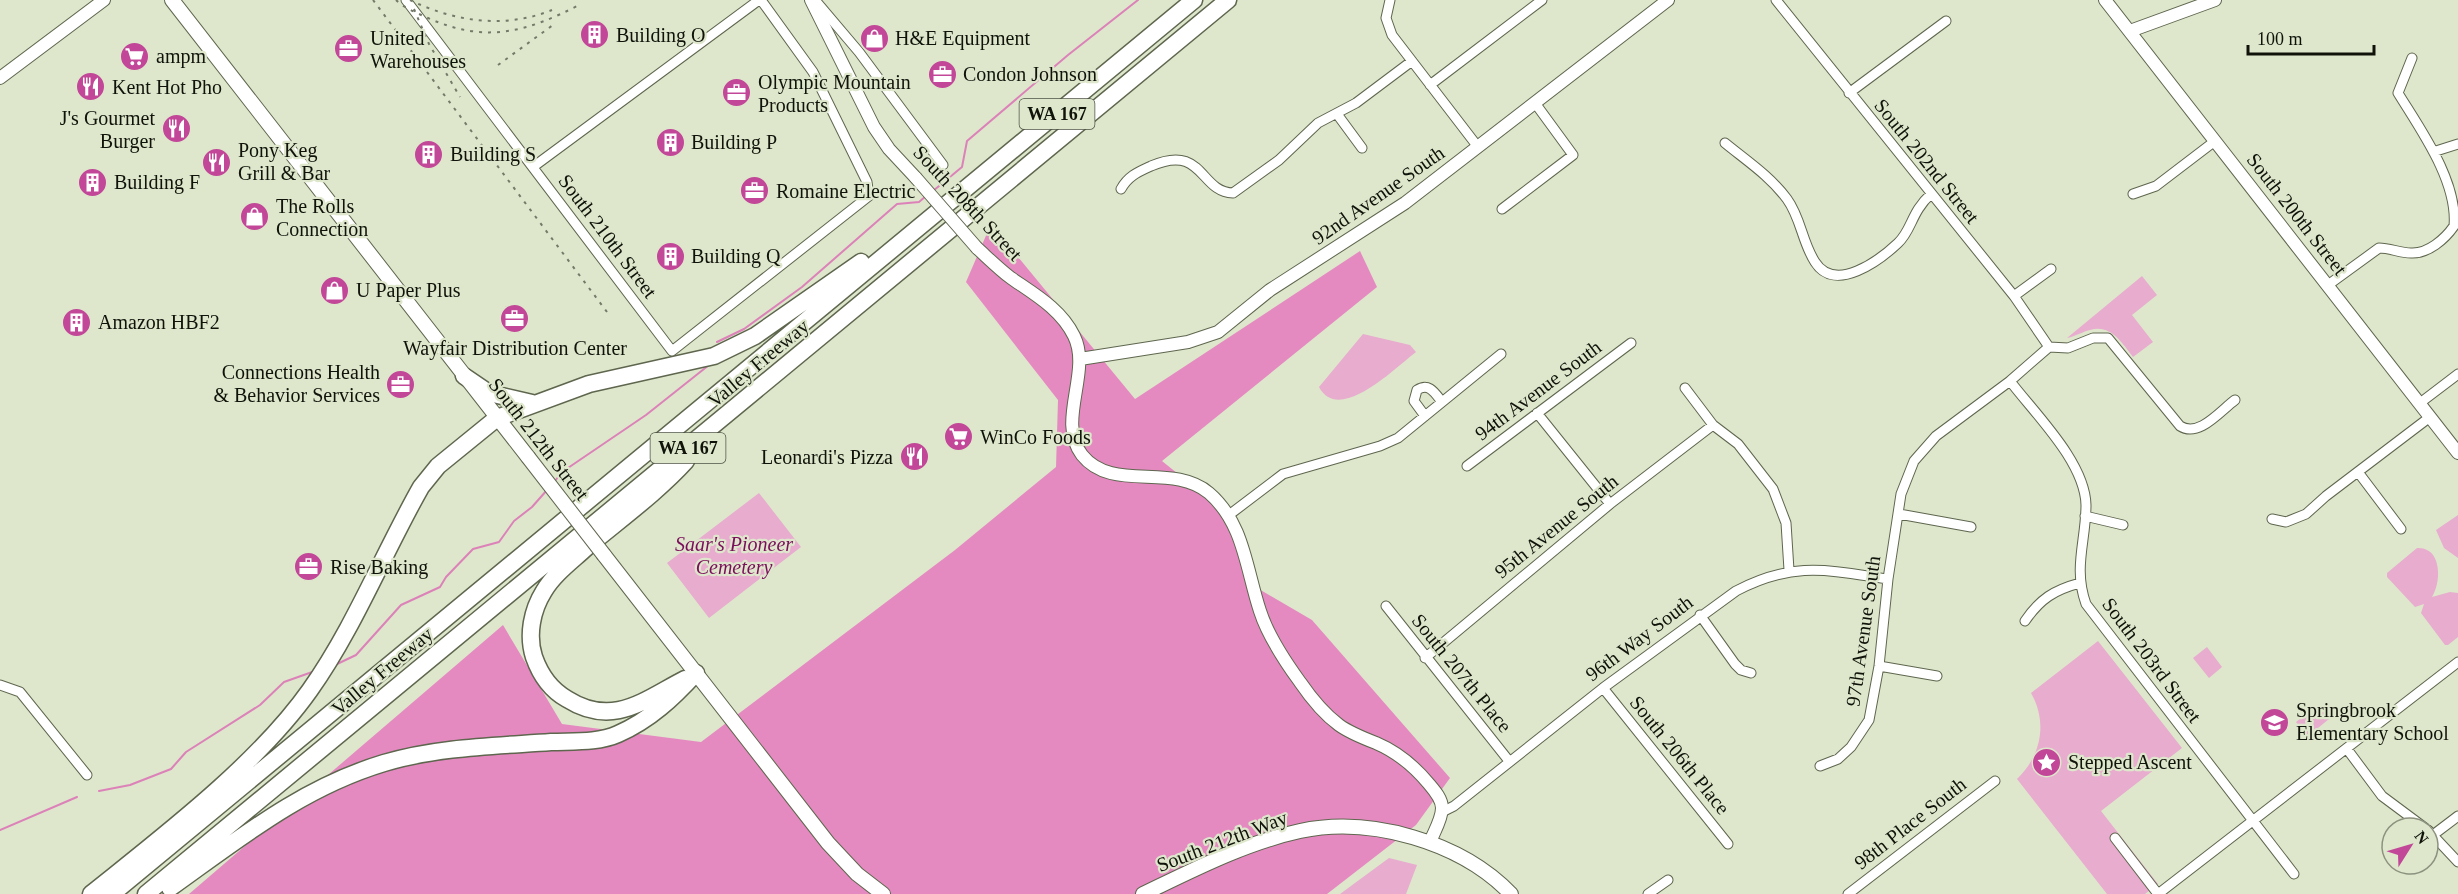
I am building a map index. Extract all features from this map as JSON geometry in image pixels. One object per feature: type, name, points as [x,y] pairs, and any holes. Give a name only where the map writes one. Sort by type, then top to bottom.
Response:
[{"type":"highway","name":"Valley Freeway","points":[[112,894],[1194,0]]},
{"type":"highway","name":"Valley Freeway","points":[[146,894],[728,416],[1228,0]]},
{"type":"highway","points":[[91,894],[228,779],[279,728],[310,691],[338,645],[421,487],[438,466],[497,418],[589,384],[672,359],[714,356],[755,336],[868,257],[918,226]]},
{"type":"highway","points":[[464,376],[489,393],[536,404]]},
{"type":"highway","points":[[696,673],[627,709],[606,712],[587,709],[564,698],[545,678],[533,652],[531,628],[537,605],[554,579],[678,470],[728,416]]},
{"type":"highway","points":[[162,894],[291,803],[339,778],[387,762],[427,753],[584,741],[618,734],[669,702],[696,673]]},
{"type":"main road","name":"South 212th Street","points":[[172,0],[828,843],[857,873],[883,894]]},
{"type":"main road","name":"South 212th Way","points":[[1143,894],[1225,857],[1301,831],[1368,830],[1430,842],[1458,853],[1486,871],[1511,894]]},
{"type":"street","points":[[0,78],[104,0]]},
{"type":"street","name":"South 210th Street","points":[[406,0],[533,167],[672,359]]},
{"type":"street","points":[[533,167],[760,0],[813,72],[867,182],[869,196],[672,359]]},
{"type":"street","points":[[813,0],[859,52],[943,165]]},
{"type":"street","name":"South 208th Street","points":[[813,0],[874,127],[977,248],[1061,317],[1073,334],[1080,358],[1073,432],[1076,444],[1089,462],[1112,474],[1173,477],[1190,482],[1207,491],[1229,515],[1240,537],[1260,613],[1300,683],[1321,709],[1339,725],[1378,744],[1413,766],[1437,795],[1442,812]]},
{"type":"street","points":[[1430,85],[1542,0]]},
{"type":"street","name":"92nd Avenue South","points":[[1080,358],[1188,342],[1218,332],[1270,290],[1405,203],[1668,0]]},
{"type":"street","name":"South 202nd Street","points":[[1776,0],[2014,296],[2049,347]]},
{"type":"street","name":"South 200th Street","points":[[2105,0],[2458,453]]},
{"type":"street","points":[[2130,31],[2216,0]]},
{"type":"street","points":[[1388,4],[1386,18],[1392,35],[1478,147]]},
{"type":"street","points":[[1849,93],[1946,21]]},
{"type":"street","points":[[2328,285],[2379,249],[2412,254],[2423,251],[2450,232],[2456,217],[2456,206],[2436,151],[2398,93],[2412,58]]},
{"type":"street","points":[[1121,189],[1130,176],[1167,159],[1189,163],[1225,193],[1238,191],[1279,160],[1312,128],[1373,92],[1412,61]]},
{"type":"street","points":[[1502,209],[1573,155],[1535,103]]},
{"type":"street","points":[[1337,114],[1362,148]]},
{"type":"street","points":[[2133,194],[2156,186],[2215,141]]},
{"type":"street","points":[[1725,143],[1767,176],[1785,197],[1796,213],[1814,260],[1821,269],[1835,274],[1854,274],[1869,266],[1900,242],[1918,205],[1930,194]]},
{"type":"street","points":[[2436,151],[2458,144]]},
{"type":"street","points":[[2014,296],[2051,269]]},
{"type":"street","points":[[2049,347],[2068,348],[2093,338],[2108,338],[2180,426],[2191,431],[2199,428],[2235,400]]},
{"type":"street","name":"94th Avenue South","points":[[1467,466],[1630,343]]},
{"type":"street","name":"97th Avenue South","points":[[1820,766],[1844,754],[1865,729],[1879,666],[1888,579],[1907,475],[1924,449],[1936,436],[2010,381],[2049,347]]},
{"type":"street","points":[[1229,515],[1277,477],[1390,442],[1501,354]]},
{"type":"street","points":[[2420,404],[2458,374]]},
{"type":"street","name":"South 203rd Street","points":[[2010,381],[2076,469],[2084,490],[2085,516],[2079,567],[2080,583],[2086,604],[2294,874]]},
{"type":"street","points":[[1425,416],[1414,401],[1417,390],[1424,387],[1431,388],[1442,402]]},
{"type":"street","points":[[1685,388],[1713,425],[1738,444],[1779,501],[1788,536],[1789,570]]},
{"type":"street","points":[[1537,413],[1610,504]]},
{"type":"street","points":[[2272,519],[2286,522],[2306,514],[2430,417]]},
{"type":"street","name":"95th Avenue South","points":[[1425,658],[1610,504],[1713,425]]},
{"type":"street","points":[[2358,472],[2401,529]]},
{"type":"street","points":[[1899,514],[1971,527]]},
{"type":"street","points":[[2085,516],[2123,525]]},
{"type":"street","name":"96th Way South","points":[[1442,812],[1454,806],[1603,688],[1700,615],[1754,581],[1789,570],[1819,569],[1888,579]]},
{"type":"street","points":[[2025,621],[2044,598],[2060,588],[2080,583]]},
{"type":"street","name":"South 207th Place","points":[[1386,606],[1509,761]]},
{"type":"street","points":[[1700,615],[1735,664],[1741,670],[1751,673]]},
{"type":"street","points":[[2115,838],[2157,894],[2458,662]]},
{"type":"street","points":[[1879,666],[1937,676]]},
{"type":"street","points":[[0,685],[20,692],[87,775]]},
{"type":"street","name":"South 206th Place","points":[[1603,688],[1728,844]]},
{"type":"street","points":[[2347,749],[2382,796],[2409,816]]},
{"type":"street","name":"98th Place South","points":[[1848,894],[1995,781]]},
{"type":"street","points":[[1430,842],[1442,812]]},
{"type":"street","points":[[2440,825],[2458,816]]},
{"type":"street","points":[[2440,845],[2458,862]]},
{"type":"street","points":[[1648,894],[1668,880]]},
{"type":"green space","points":[[2142,276],[2157,295],[2132,315],[2153,342],[2133,357],[2115,336],[2104,330],[2090,330],[2067,338]]},
{"type":"green space","points":[[1363,334],[1410,345],[1416,352],[1382,380],[1353,397],[1340,400],[1328,397],[1319,387]]},
{"type":"green space","name":"Saar's Pioneer Cemetery","points":[[759,493],[801,547],[709,618],[667,563]]},
{"type":"green space","points":[[2458,515],[2458,558],[2444,548],[2436,530]]},
{"type":"green space","points":[[2417,548],[2432,553],[2436,559],[2438,575],[2432,597],[2450,592],[2458,593],[2458,637],[2448,645],[2445,645],[2421,613],[2424,604],[2415,607],[2387,577],[2387,573]]},
{"type":"green space","points":[[2098,641],[2182,748],[2101,811],[2158,884],[2145,894],[2107,894],[2017,779],[2032,760],[2039,739],[2039,716],[2031,693]]},
{"type":"green space","points":[[2207,647],[2222,667],[2209,678],[2193,658]]},
{"type":"green space","points":[[2318,705],[2329,719],[2307,737],[2296,722]]},
{"type":"green space","points":[[1389,858],[1417,865],[1406,894],[1340,894]]},
{"type":"shaded area","points":[[991,224],[1135,399],[1360,251],[1377,287],[1162,461],[1229,515],[1252,585],[1312,620],[1450,778],[1416,825],[1327,894],[189,894],[503,625],[562,724],[701,742],[955,550],[1056,467],[1058,400],[966,282]]},
{"type":"waterway","points":[[933,191],[962,167],[967,141],[1068,55],[1138,0]]},
{"type":"waterway","points":[[717,342],[744,329],[802,287],[897,204],[919,202],[926,196]]},
{"type":"waterway","points":[[555,481],[562,472],[646,415],[709,365]]},
{"type":"waterway","points":[[335,665],[356,655],[401,605],[440,587],[446,577],[473,549],[499,542],[514,521],[532,507],[547,490]]},
{"type":"waterway","points":[[99,791],[130,785],[171,769],[186,752],[260,705],[284,682],[315,671]]},
{"type":"waterway","points":[[0,830],[77,797]]},
{"type":"railway","points":[[373,0],[610,316]]},
{"type":"railway","points":[[396,0],[411,10],[449,26],[469,31],[488,32],[524,28],[581,4]]},
{"type":"railway","points":[[410,0],[445,14],[480,20],[516,20],[552,10]]},
{"type":"railway","points":[[414,9],[429,44],[460,97]]},
{"type":"railway","points":[[498,65],[553,25]]},
{"type":"place","name":"Building O","points":[[595,35]]},
{"type":"place","name":"H&E Equipment","points":[[874,38]]},
{"type":"place","name":"United Warehouses","points":[[349,49]]},
{"type":"place","name":"ampm","points":[[135,56]]},
{"type":"place","name":"Condon Johnson","points":[[942,74]]},
{"type":"place","name":"Kent Hot Pho","points":[[91,87]]},
{"type":"place","name":"Olympic Mountain Products","points":[[737,93]]},
{"type":"place","name":"J's Gourmet Burger","points":[[176,129]]},
{"type":"place","name":"Building P","points":[[670,142]]},
{"type":"place","name":"Building S","points":[[429,154]]},
{"type":"place","name":"Pony Keg Grill & Bar","points":[[217,162]]},
{"type":"place","name":"Building F","points":[[93,182]]},
{"type":"place","name":"Romaine Electric","points":[[755,191]]},
{"type":"place","name":"The Rolls Connection","points":[[255,217]]},
{"type":"place","name":"Building Q","points":[[670,256]]},
{"type":"place","name":"U Paper Plus","points":[[335,290]]},
{"type":"place","name":"Wayfair Distribution Center","points":[[515,318]]},
{"type":"place","name":"Amazon HBF2","points":[[77,322]]},
{"type":"place","name":"Connections Health & Behavior Services","points":[[401,384]]},
{"type":"place","name":"WinCo Foods","points":[[959,437]]},
{"type":"place","name":"Leonardi's Pizza","points":[[914,457]]},
{"type":"place","name":"Rise Baking","points":[[309,567]]},
{"type":"place","name":"Springbrook Elementary School","points":[[2275,722]]},
{"type":"place","name":"Stepped Ascent","points":[[2047,762]]}]
